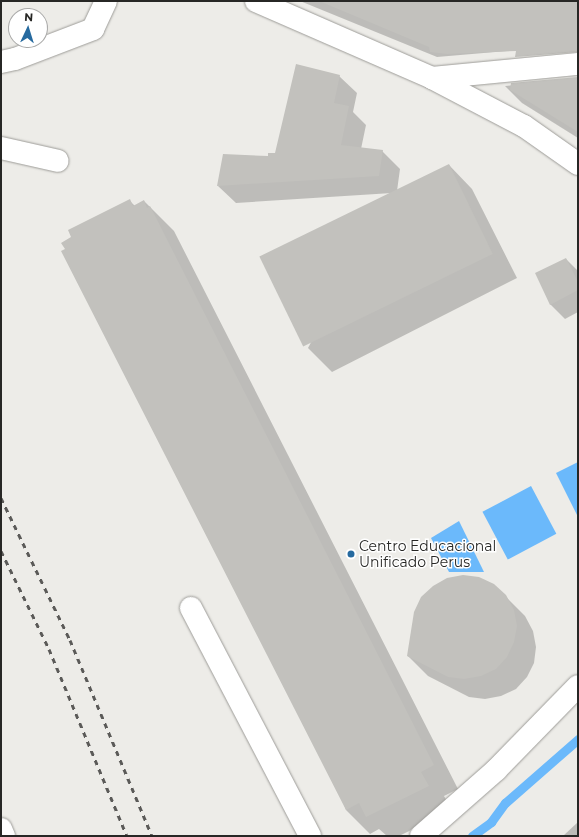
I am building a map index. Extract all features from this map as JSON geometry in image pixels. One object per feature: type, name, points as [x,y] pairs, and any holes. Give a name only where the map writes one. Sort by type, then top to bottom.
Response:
[{"type":"street","points":[[1,62],[15,59],[93,29],[106,1]]},
{"type":"street","points":[[256,1],[432,78],[524,126],[578,164]]},
{"type":"street","points":[[432,78],[578,64]]},
{"type":"street","points":[[1,148],[58,161]]},
{"type":"street","points":[[191,608],[310,836]]},
{"type":"street","points":[[421,836],[496,770],[578,686]]},
{"type":"street","points":[[1,829],[4,836]]},
{"type":"water","points":[[578,462],[578,517],[556,473]]},
{"type":"water","points":[[531,486],[556,534],[508,560],[482,512]]},
{"type":"water","points":[[459,521],[484,572],[449,572],[431,538]]},
{"type":"building","points":[[319,1],[578,1],[578,52],[515,57],[516,51],[447,54],[430,52],[429,47]]},
{"type":"building","points":[[296,64],[340,75],[334,103],[349,106],[341,145],[383,150],[379,176],[217,186],[223,154],[268,156],[268,153],[275,153]]},
{"type":"building","points":[[578,77],[578,132],[510,90],[511,83]]},
{"type":"building","points":[[449,164],[493,254],[303,346],[259,256]]},
{"type":"building","points":[[130,199],[133,206],[144,200],[147,208],[150,206],[434,765],[421,772],[429,786],[366,817],[359,803],[346,810],[61,251],[65,249],[61,243],[71,237],[68,230]]},
{"type":"building","points":[[566,258],[578,282],[578,290],[550,305],[535,273]]},
{"type":"building","points":[[463,575],[479,577],[494,584],[506,595],[514,610],[517,626],[514,642],[507,657],[496,669],[481,676],[464,679],[448,677],[407,656],[414,612],[421,597],[433,586],[447,578]]},
{"type":"waterway","points":[[472,836],[491,822],[505,803],[578,739]]},
{"type":"railway","points":[[1,498],[70,640],[152,836]]},
{"type":"railway","points":[[1,551],[49,649],[127,836]]},
{"type":"place","name":"Centro Educacional Unificado Perus","points":[[351,554]]}]
